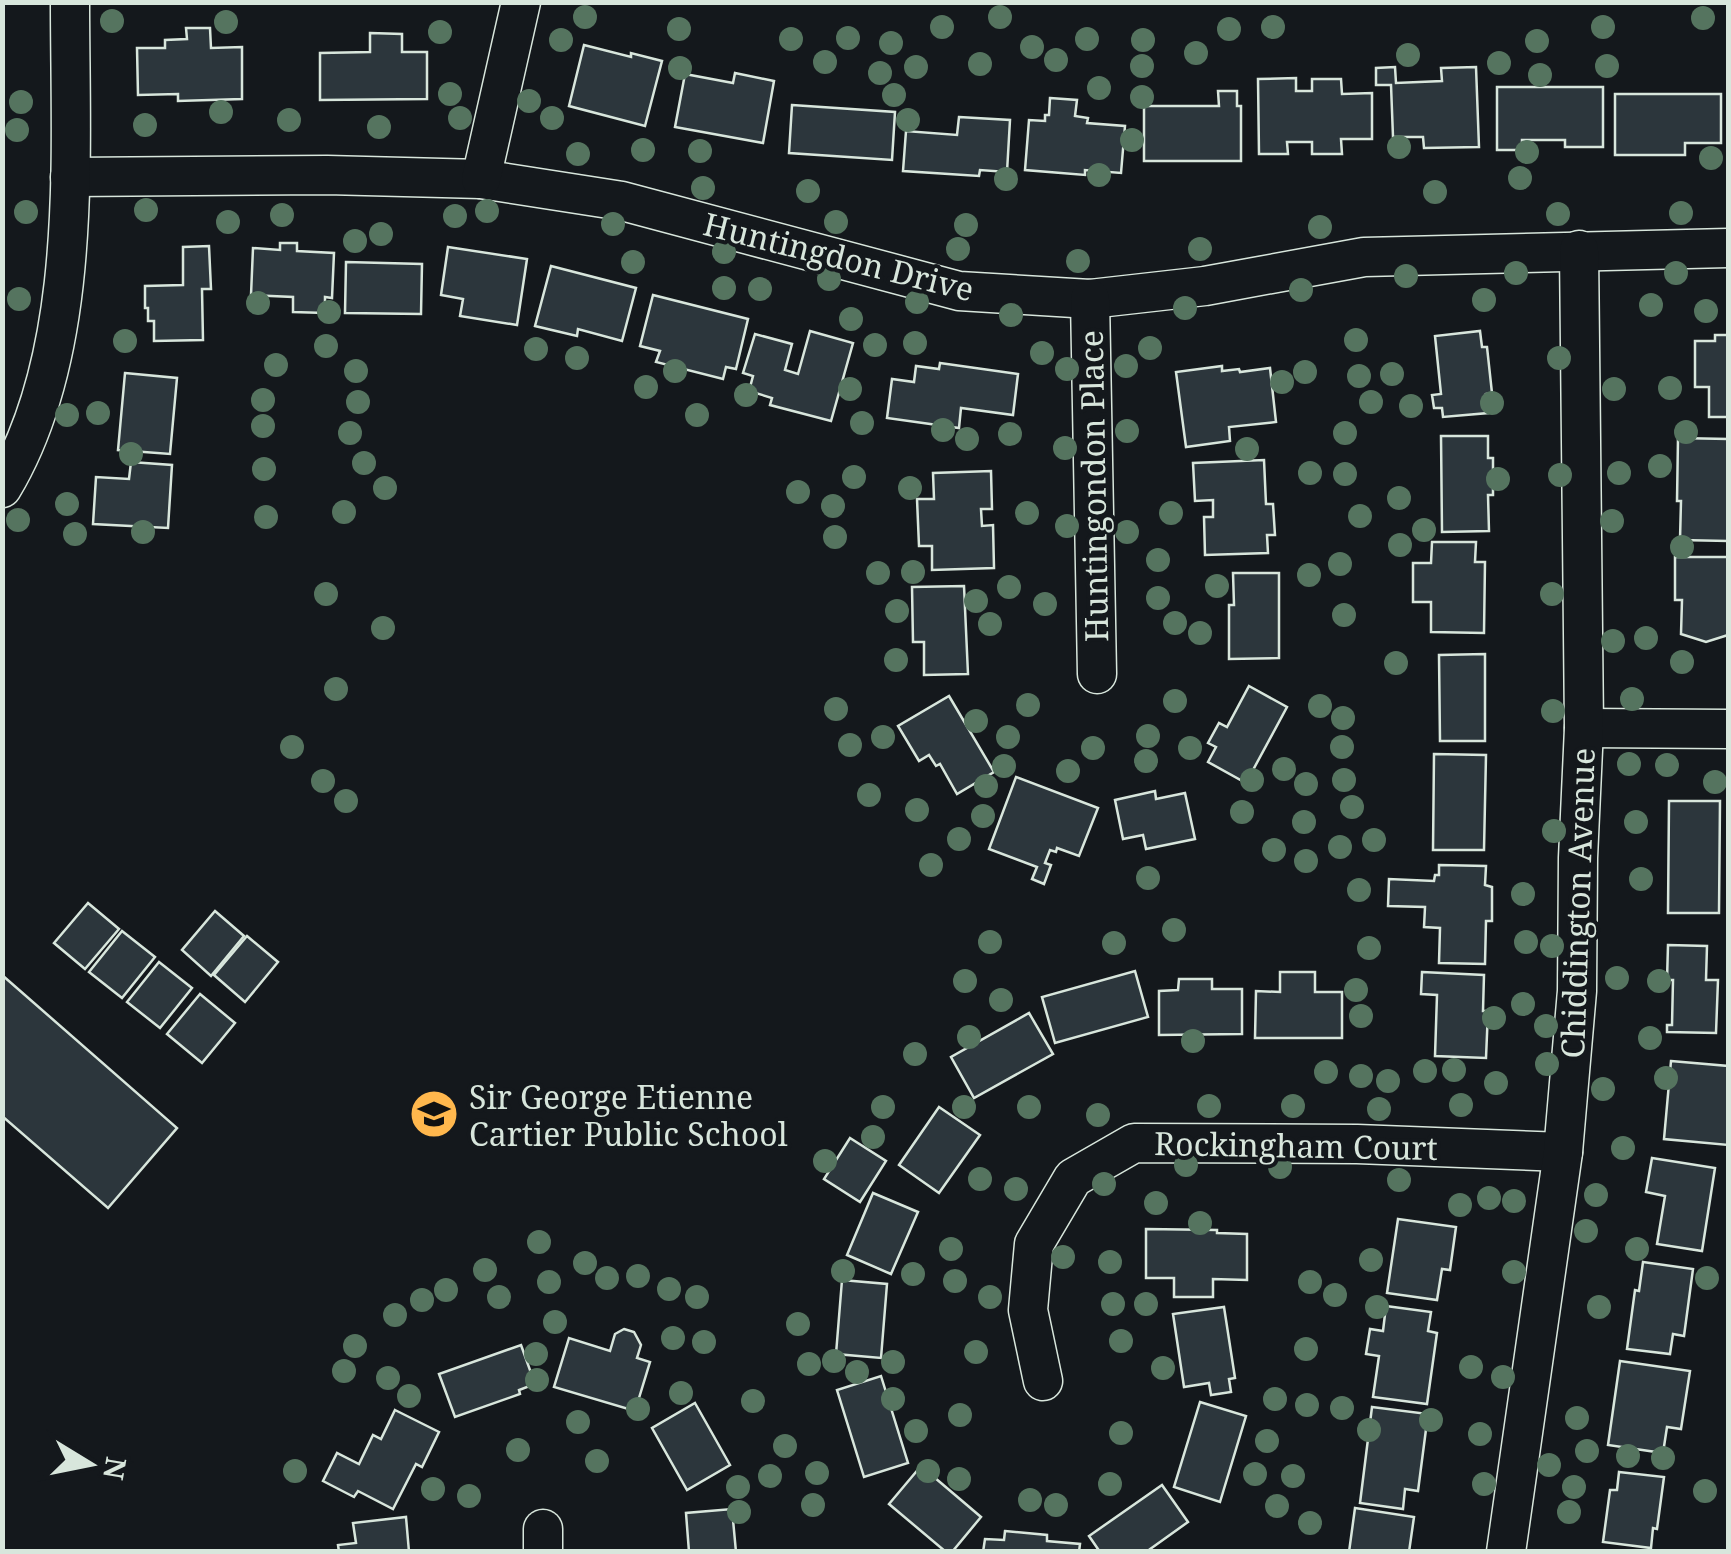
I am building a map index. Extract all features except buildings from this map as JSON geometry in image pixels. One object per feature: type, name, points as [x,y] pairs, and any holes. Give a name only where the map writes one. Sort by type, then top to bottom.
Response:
[{"type":"street","points":[[2,488],[19,460],[31,423],[65,293],[70,177],[70,2]]},
{"type":"street","points":[[482,179],[521,2]]},
{"type":"street","name":"Huntingdon Drive","points":[[70,177],[327,175],[482,179],[622,202],[959,291],[1090,299],[1205,286],[1364,256],[1728,248]]},
{"type":"street","name":"Chiddington Avenue","points":[[1506,1552],[1563,1152],[1577,991],[1584,728],[1579,250]]},
{"type":"street","name":"Huntingondon Place","points":[[1090,299],[1097,674]]},
{"type":"street","points":[[1584,728],[1728,729]]},
{"type":"street","name":"Rockingham Court","points":[[1043,1381],[1028,1310],[1034,1244],[1073,1178],[1134,1143],[1358,1144],[1563,1152]]},
{"type":"place","name":"Sir George Etienne Cartier Public School","points":[[434,1114]]}]
